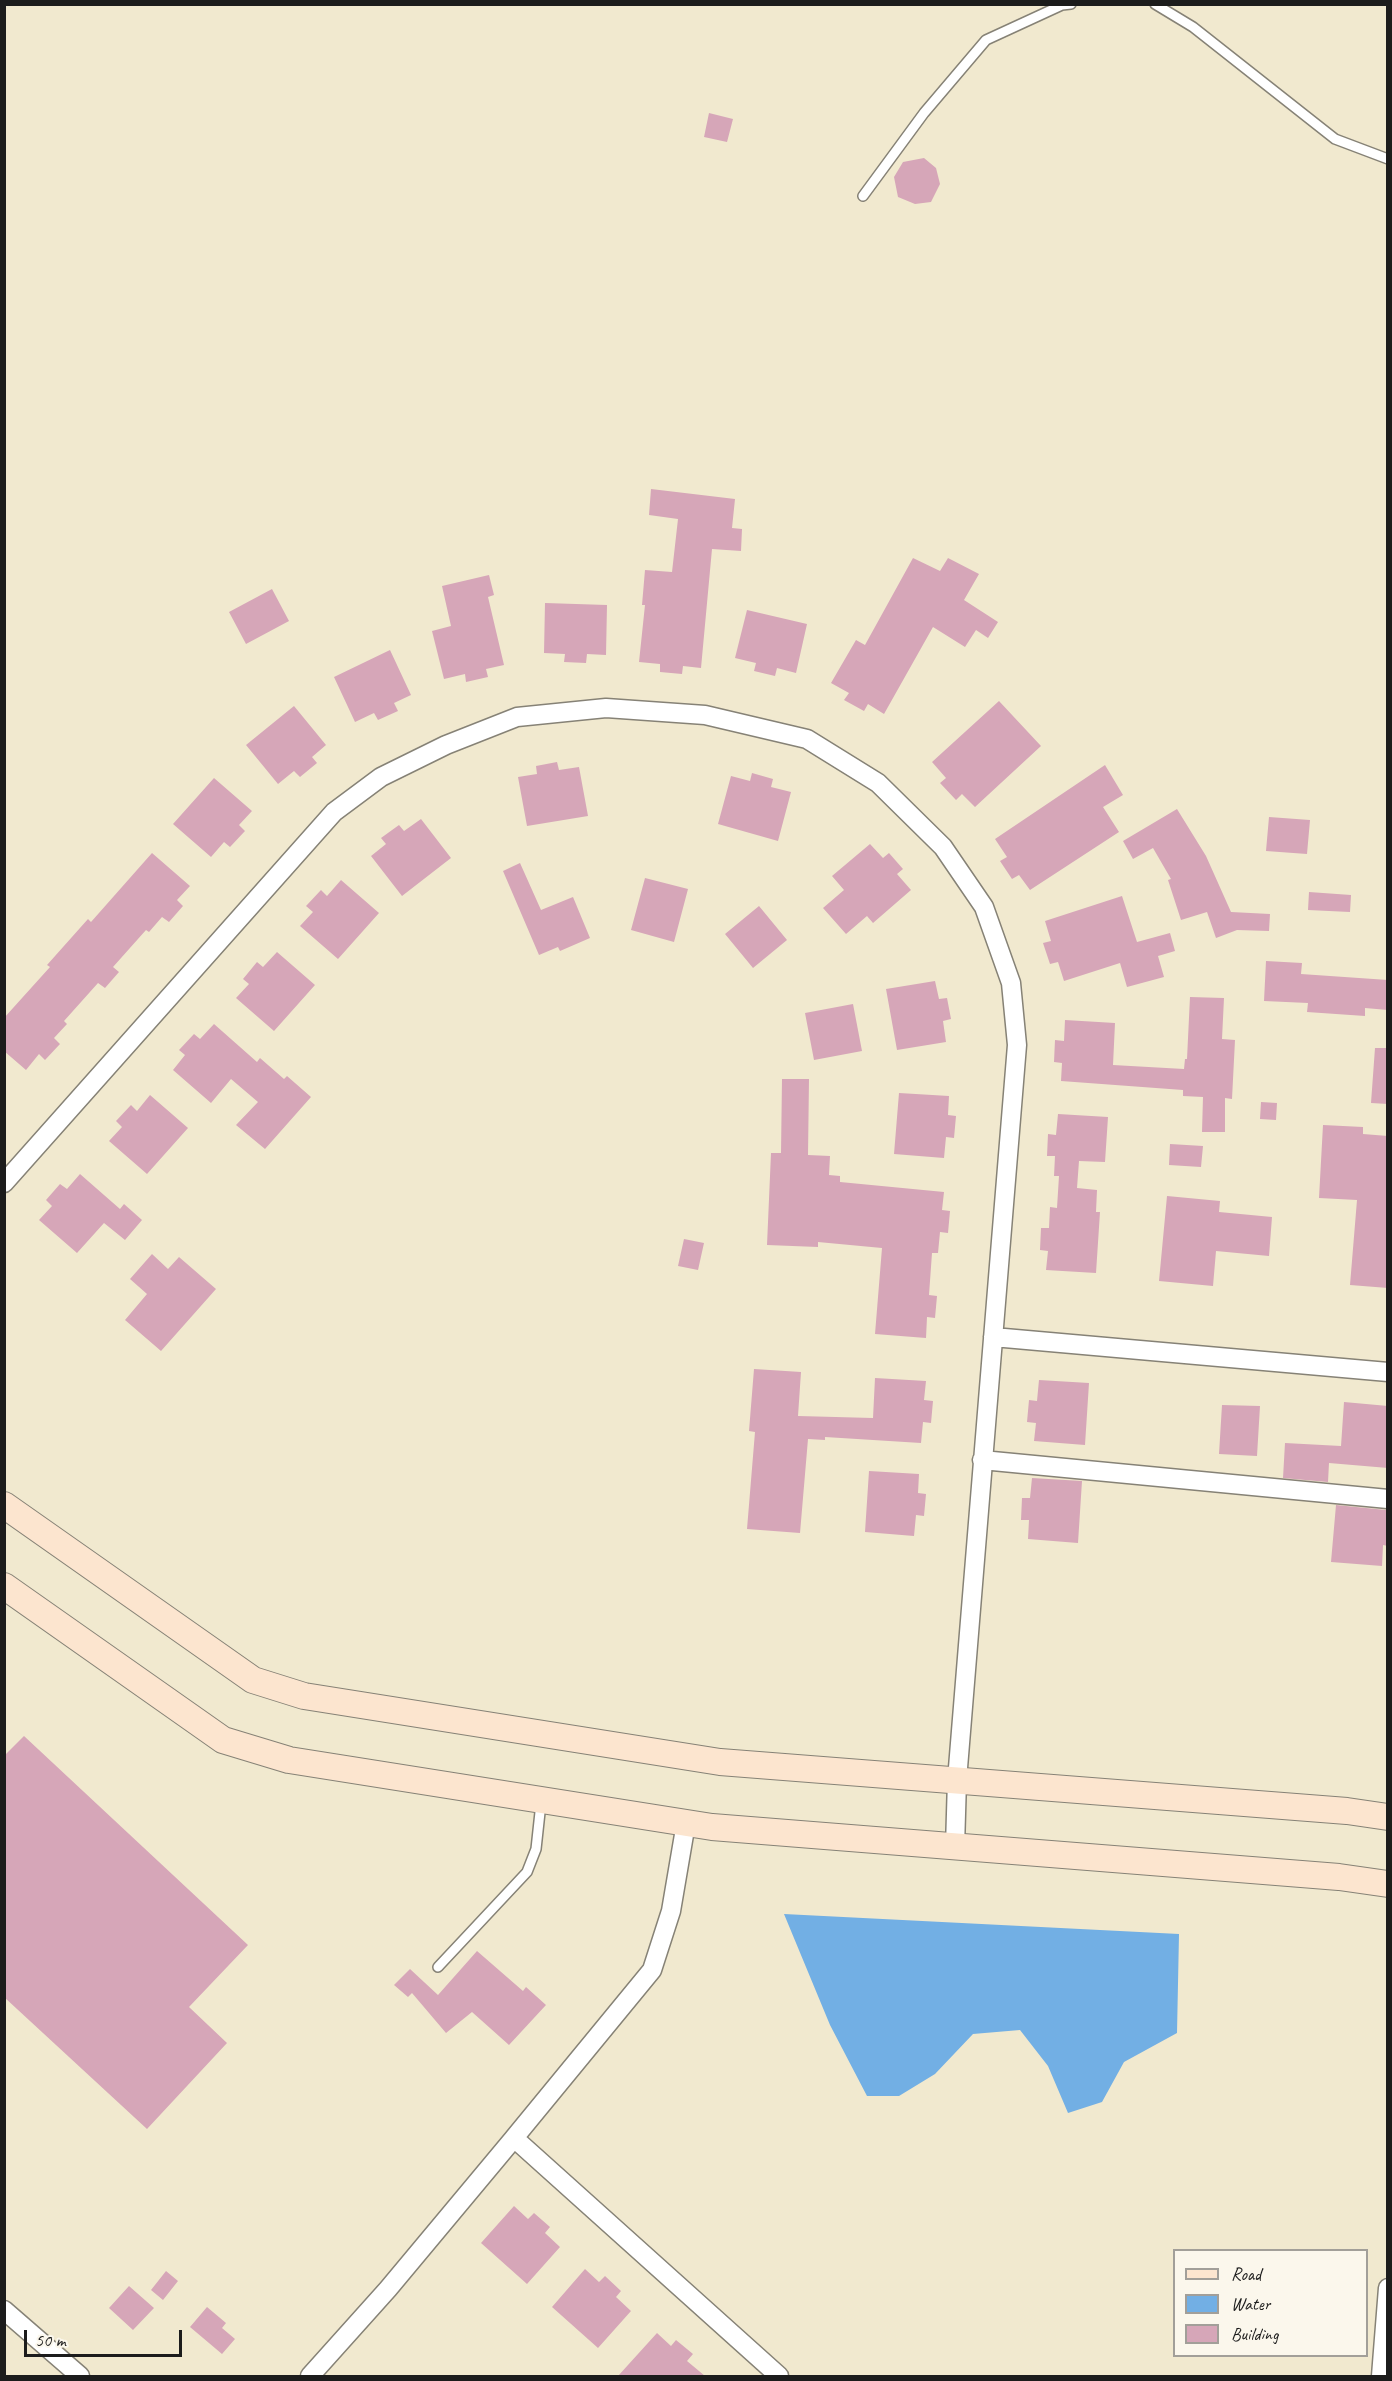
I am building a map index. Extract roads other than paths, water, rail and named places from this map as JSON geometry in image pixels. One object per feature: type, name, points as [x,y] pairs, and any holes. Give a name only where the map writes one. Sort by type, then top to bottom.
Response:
[{"type":"street","points":[[4,1183],[334,812],[381,777],[446,745],[517,717],[606,708],[705,714],[807,739],[878,783],[943,847],[984,907],[1011,983],[1017,1045],[957,1780],[956,1847]]},
{"type":"street","points":[[993,1337],[1388,1372]]},
{"type":"street","points":[[982,1460],[1388,1499]]},
{"type":"street","points":[[4,1505],[253,1680],[304,1696],[720,1762],[1347,1811],[1388,1817]]},
{"type":"street","points":[[4,1586],[223,1740],[289,1760],[712,1827],[1339,1877],[1388,1884]]},
{"type":"street","points":[[310,2376],[388,2289],[652,1970],[671,1911],[686,1823]]},
{"type":"street","points":[[514,2138],[779,2376]]},
{"type":"street","points":[[1381,2376],[1388,2288]]},
{"type":"street","points":[[4,2310],[80,2376]]},
{"type":"lane","points":[[863,196],[924,113],[986,40],[1071,4]]},
{"type":"lane","points":[[1155,4],[1192,27],[1335,138],[1388,159]]},
{"type":"lane","points":[[438,1967],[526,1872],[536,1849],[542,1801]]},
{"type":"water","points":[[784,1914],[1179,1934],[1177,2033],[1124,2062],[1102,2102],[1068,2113],[1048,2066],[1020,2030],[973,2034],[935,2074],[899,2096],[867,2096],[830,2025]]}]
